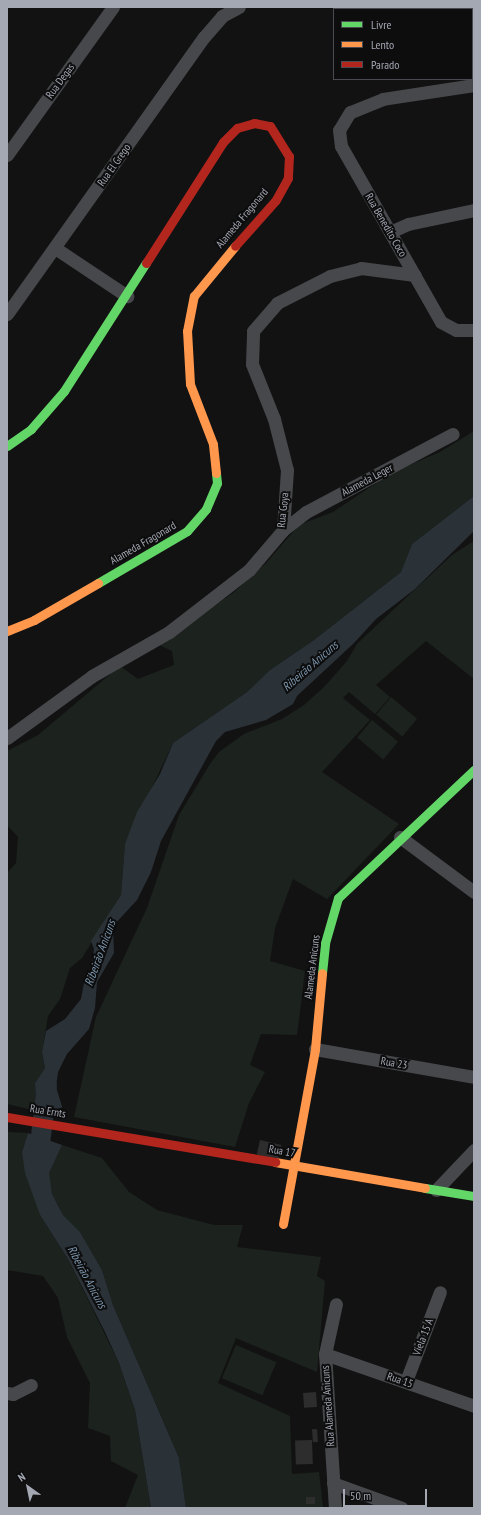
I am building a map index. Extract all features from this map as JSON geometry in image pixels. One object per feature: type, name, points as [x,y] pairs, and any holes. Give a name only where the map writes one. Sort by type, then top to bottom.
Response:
[{"type":"street","name":"Rua Degas","points":[[7,155],[113,7]]},
{"type":"street","points":[[219,11],[239,7]]},
{"type":"street","name":"Rua El Grego","points":[[7,314],[204,37],[219,11]]},
{"type":"street","name":"Rua Benedito Coco","points":[[474,85],[383,99],[350,112],[339,130],[341,146],[441,322],[456,330],[474,330]]},
{"type":"street","name":"Alameda Fragonard","points":[[7,446],[31,429],[64,391],[127,296],[223,142],[237,128],[254,123],[270,126],[289,156],[288,178],[275,201],[229,252],[194,296],[186,331],[190,384],[213,444],[217,483],[206,509],[187,531],[34,620],[7,631]]},
{"type":"street","points":[[390,232],[408,224],[474,210]]},
{"type":"street","points":[[55,248],[127,296]]},
{"type":"street","name":"Rua Goya","points":[[7,738],[92,676],[169,632],[249,570],[283,530],[287,470],[274,419],[252,364],[253,331],[277,303],[330,276],[360,268],[415,275]]},
{"type":"street","name":"Alameda Leger","points":[[283,530],[306,512],[453,434]]},
{"type":"street","name":"Alameda Anicuns","points":[[283,1224],[315,1049],[325,943],[338,898],[400,837],[474,770]]},
{"type":"street","points":[[400,837],[474,892]]},
{"type":"street","name":"Rua 23","points":[[315,1049],[474,1077]]},
{"type":"street","name":"Rua Ernts","points":[[12,1118],[85,1130]]},
{"type":"street","name":"Rua 17","points":[[85,1130],[474,1196]]},
{"type":"street","points":[[436,1190],[474,1150]]},
{"type":"street","name":"Viela 15 A","points":[[406,1381],[440,1292]]},
{"type":"street","name":"Rua Alameda Anicuns","points":[[335,1508],[325,1354],[336,1304]]},
{"type":"street","name":"Rua 15","points":[[325,1354],[474,1406]]},
{"type":"street","points":[[7,1393],[13,1394],[32,1385]]},
{"type":"street","points":[[333,1483],[402,1508]]},
{"type":"shaded area","points":[[474,431],[474,496],[412,544],[401,572],[314,640],[270,670],[247,692],[173,743],[125,844],[121,895],[82,958],[70,968],[60,999],[48,1016],[42,1052],[45,1068],[35,1083],[36,1100],[33,1110],[7,1104],[7,873],[16,863],[18,837],[7,825],[7,751],[38,735],[120,666],[138,679],[174,665],[172,651],[157,644],[233,593],[266,563],[299,525],[333,512],[393,472],[440,452]]},
{"type":"shaded area","points":[[474,541],[474,679],[426,641],[376,685],[390,697],[375,714],[349,692],[343,698],[370,720],[322,772],[399,824],[327,899],[293,879],[275,928],[270,961],[305,971],[297,1035],[261,1034],[250,1065],[265,1072],[249,1103],[235,1147],[74,1117],[96,1017],[147,908],[179,815],[210,764],[219,752],[244,734],[282,719],[304,705],[325,686],[347,661],[357,644],[452,555]]},
{"type":"shaded area","points":[[391,697],[417,719],[402,736],[376,715]]},
{"type":"shaded area","points":[[372,720],[398,742],[383,759],[357,738]]},
{"type":"shaded area","points":[[7,1132],[28,1133],[22,1152],[40,1215],[68,1259],[119,1363],[135,1410],[151,1508],[125,1508],[138,1475],[111,1461],[110,1436],[88,1428],[90,1383],[67,1337],[58,1298],[43,1276],[7,1270]]},
{"type":"shaded area","points":[[62,1145],[102,1158],[129,1192],[157,1210],[214,1225],[243,1225],[237,1247],[321,1257],[317,1276],[325,1281],[317,1372],[236,1338],[218,1383],[290,1416],[292,1474],[319,1472],[323,1508],[186,1508],[179,1458],[113,1305],[102,1270],[80,1232],[63,1215],[52,1194],[48,1173]]},
{"type":"shaded area","points":[[236,1345],[277,1362],[262,1395],[222,1378]]},
{"type":"water","points":[[474,496],[474,531],[415,589],[376,619],[354,643],[297,696],[293,704],[266,720],[225,732],[216,741],[161,841],[151,872],[137,900],[113,926],[114,953],[97,982],[95,1008],[89,1029],[67,1054],[58,1072],[56,1087],[65,1116],[33,1110],[36,1100],[35,1083],[45,1068],[42,1052],[46,1031],[65,1019],[81,999],[84,983],[91,970],[94,949],[91,941],[121,895],[125,844],[137,812],[160,774],[173,743],[247,692],[270,670],[314,640],[401,572],[412,544]]},
{"type":"water","points":[[28,1133],[62,1145],[49,1173],[52,1194],[63,1215],[80,1232],[102,1270],[113,1305],[179,1458],[186,1508],[151,1508],[135,1410],[119,1363],[105,1332],[68,1259],[40,1215],[25,1173],[22,1152]]},
{"type":"building","points":[[260,1140],[281,1145],[278,1160],[257,1155]]},
{"type":"building","points":[[316,1392],[317,1407],[304,1408],[303,1393]]},
{"type":"building","points":[[312,1429],[317,1429],[318,1442],[313,1442]]},
{"type":"building","points":[[312,1440],[313,1464],[296,1465],[295,1441]]},
{"type":"building","points":[[306,1497],[315,1497],[315,1504],[306,1504]]},
{"type":"waterway","name":"Ribeirão Anicuns","points":[[41,1165],[40,1144],[47,1086]]},
{"type":"traffic: fast","points":[[7,446],[31,429],[64,391],[146,263]]},
{"type":"traffic: fast","points":[[98,583],[187,531],[206,509],[217,483],[216,473]]},
{"type":"traffic: fast","points":[[322,973],[325,943],[338,898],[474,770]]},
{"type":"traffic: fast","points":[[425,1188],[474,1196]]},
{"type":"traffic: slow","points":[[216,473],[213,444],[190,384],[187,331],[194,296],[235,246]]},
{"type":"traffic: slow","points":[[7,631],[34,620],[98,583]]},
{"type":"traffic: slow","points":[[283,1224],[315,1049],[322,973]]},
{"type":"traffic: slow","points":[[275,1162],[425,1188]]},
{"type":"traffic: jam","points":[[146,263],[223,142],[237,128],[254,123],[270,126],[289,156],[288,178],[275,201],[235,246]]},
{"type":"traffic: jam","points":[[7,1117],[275,1162]]}]
